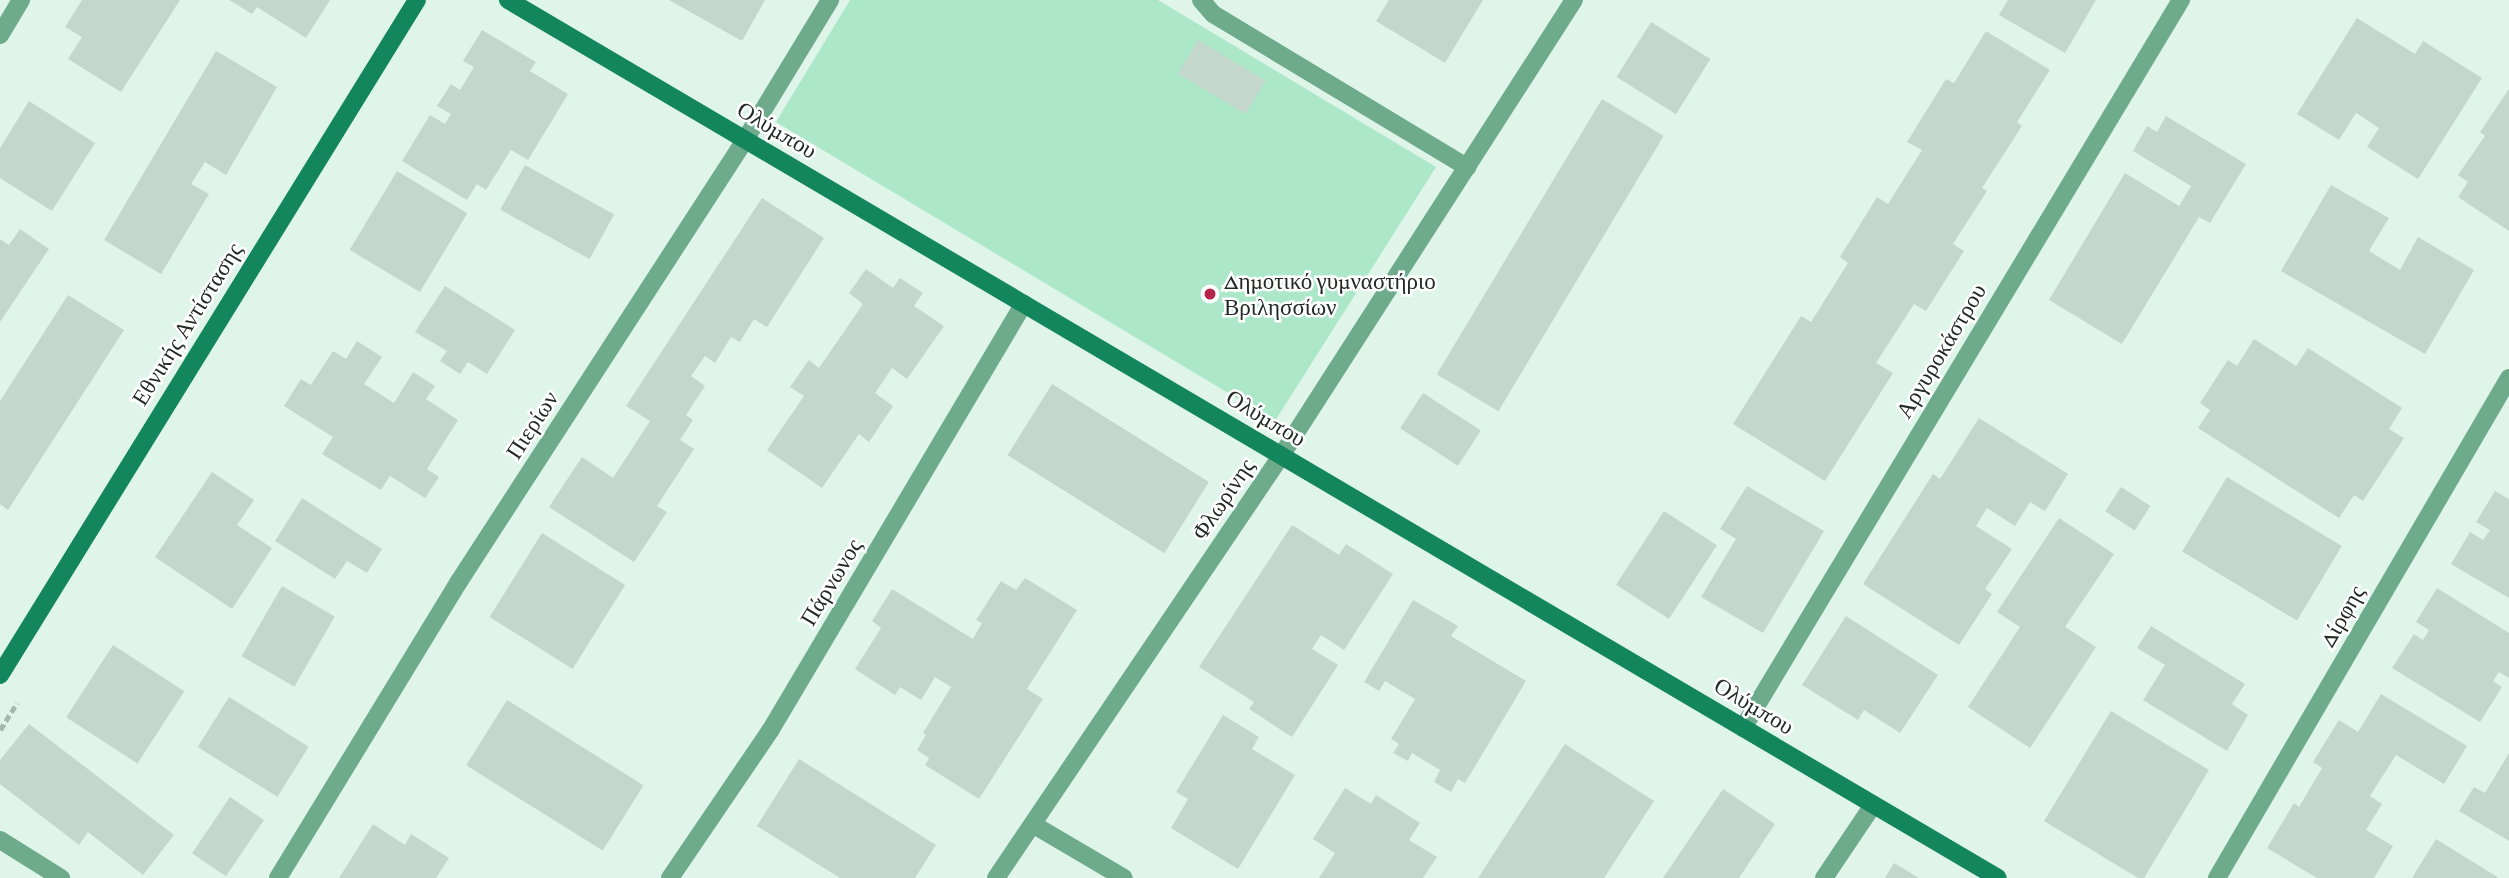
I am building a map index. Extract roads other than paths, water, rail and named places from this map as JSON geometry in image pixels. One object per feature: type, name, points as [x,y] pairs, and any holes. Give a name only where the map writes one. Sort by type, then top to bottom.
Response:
[{"type":"street","points":[[0,35],[21,0]]},
{"type":"street","name":"Εθνικής Αντίστασης","points":[[0,675],[416,0]]},
{"type":"street","name":"Ολύμπου","points":[[508,0],[1998,878]]},
{"type":"street","name":"Πιερίων","points":[[278,878],[458,583],[745,140],[830,0]]},
{"type":"street","points":[[1201,0],[1213,14],[1467,167]]},
{"type":"street","name":"Φλωρίνης","points":[[996,878],[1281,456],[1574,0]]},
{"type":"street","name":"Αργυροκάστρου","points":[[1743,728],[2181,0]]},
{"type":"street","name":"Πάρνωνος","points":[[670,878],[770,731],[1024,304]]},
{"type":"street","name":"Δίρφης","points":[[2217,878],[2509,378]]},
{"type":"street","points":[[1824,878],[1873,805]]},
{"type":"street","points":[[1034,825],[1124,878]]},
{"type":"street","points":[[0,840],[61,878]]},
{"type":"place","name":"Δημοτικό γυμναστήριο Βριλησσίων","points":[[1210,294]]}]
